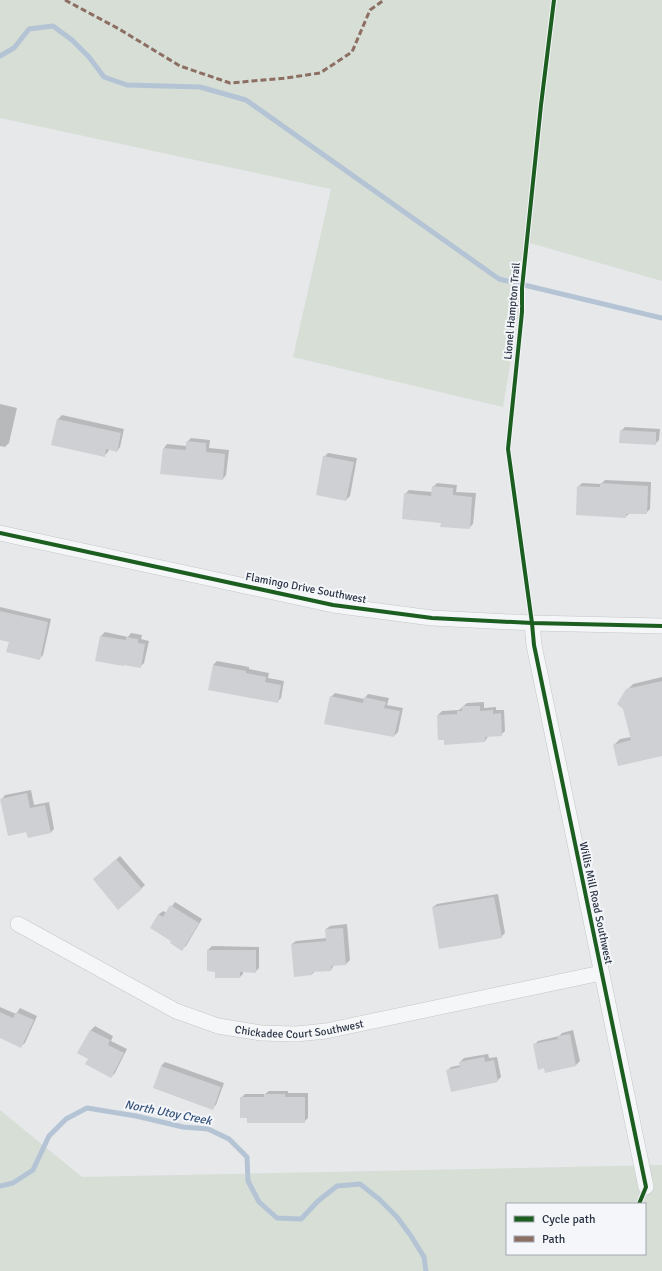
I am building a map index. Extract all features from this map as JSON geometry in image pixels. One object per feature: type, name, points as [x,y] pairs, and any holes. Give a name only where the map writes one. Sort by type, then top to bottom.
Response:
[{"type":"street","name":"Flamingo Drive Southwest","points":[[0,533],[333,605],[432,618],[532,623],[662,626]]},
{"type":"street","name":"Willis Mill Road Southwest","points":[[532,623],[534,645],[646,1187]]},
{"type":"street","name":"Chickadee Court Southwest","points":[[18,924],[176,1011],[218,1026],[261,1033],[296,1034],[326,1031],[601,973]]},
{"type":"shaded area","points":[[0,0],[662,0],[662,281],[530,243],[503,407],[293,357],[331,189],[0,118]]},
{"type":"shaded area","points":[[0,1110],[82,1177],[662,1165],[662,1271],[0,1271]]},
{"type":"building","points":[[57,419],[121,433],[117,452],[106,449],[105,457],[51,445]]},
{"type":"building","points":[[620,430],[656,432],[656,445],[619,443]]},
{"type":"building","points":[[186,441],[206,443],[206,452],[225,454],[223,480],[160,474],[163,448],[186,450]]},
{"type":"building","points":[[323,456],[354,462],[346,501],[316,495]]},
{"type":"building","points":[[600,483],[648,486],[647,514],[626,514],[626,518],[576,515],[577,486],[600,487]]},
{"type":"building","points":[[432,486],[453,488],[453,495],[472,497],[470,529],[440,527],[441,523],[402,519],[404,493],[431,496]]},
{"type":"building","points":[[0,611],[48,622],[40,660],[6,652],[9,642],[0,640]]},
{"type":"building","points":[[100,636],[126,640],[126,637],[138,639],[138,643],[145,644],[141,668],[95,661]]},
{"type":"building","points":[[213,665],[246,671],[246,673],[266,677],[265,682],[281,685],[278,703],[208,690]]},
{"type":"building","points":[[662,681],[662,756],[618,766],[613,745],[631,740],[623,709],[617,704],[626,689]]},
{"type":"building","points":[[330,696],[363,703],[364,697],[386,702],[384,708],[400,711],[394,737],[324,724]]},
{"type":"building","points":[[462,706],[480,706],[480,711],[493,710],[493,714],[501,713],[502,736],[485,737],[485,742],[444,745],[444,740],[438,740],[437,715],[457,714],[457,711],[462,711]]},
{"type":"building","points":[[27,793],[30,808],[45,805],[51,833],[28,838],[26,832],[8,836],[0,799]]},
{"type":"building","points":[[116,859],[142,889],[118,910],[93,879]]},
{"type":"building","points":[[494,897],[502,938],[439,949],[432,907]]},
{"type":"building","points":[[170,905],[199,923],[182,951],[170,943],[171,941],[150,928],[158,914],[163,917]]},
{"type":"building","points":[[343,928],[346,965],[331,966],[331,971],[312,972],[312,975],[294,977],[291,944],[326,941],[325,929]]},
{"type":"building","points":[[207,950],[256,950],[256,973],[240,972],[240,978],[215,978],[215,972],[207,971]]},
{"type":"building","points":[[0,1012],[13,1018],[16,1012],[34,1020],[21,1048],[0,1038]]},
{"type":"building","points":[[90,1030],[110,1040],[108,1045],[124,1053],[111,1078],[85,1064],[88,1059],[77,1053]]},
{"type":"building","points":[[570,1034],[576,1066],[545,1073],[544,1068],[538,1070],[533,1044],[558,1039],[557,1036]]},
{"type":"building","points":[[484,1057],[485,1062],[494,1060],[498,1082],[451,1092],[446,1070],[460,1067],[459,1062]]},
{"type":"building","points":[[161,1066],[221,1087],[213,1110],[153,1088]]},
{"type":"building","points":[[264,1094],[285,1094],[285,1097],[305,1097],[305,1123],[247,1123],[247,1118],[240,1118],[240,1097],[264,1097]]},
{"type":"waterway","points":[[0,56],[14,48],[29,29],[53,26],[72,40],[89,57],[104,77],[127,85],[200,87],[246,100],[499,279],[662,318]]},
{"type":"waterway","name":"North Utoy Creek","points":[[0,1186],[13,1183],[33,1170],[49,1136],[66,1119],[87,1108],[136,1116],[183,1127],[208,1129],[229,1139],[247,1157],[248,1181],[259,1202],[277,1218],[301,1219],[318,1201],[337,1186],[360,1184],[379,1199],[397,1217],[424,1257],[426,1271]]},
{"type":"marked path","points":[[65,0],[119,29],[180,66],[230,83],[286,78],[320,73],[352,52],[370,10],[384,0]]},
{"type":"cycle path","name":"Lionel Hampton Trail","points":[[554,0],[541,105],[522,288],[522,312],[508,449],[534,645],[646,1187],[639,1203]]},
{"type":"cycle path","points":[[0,533],[333,605],[432,618],[532,623],[662,626]]}]
